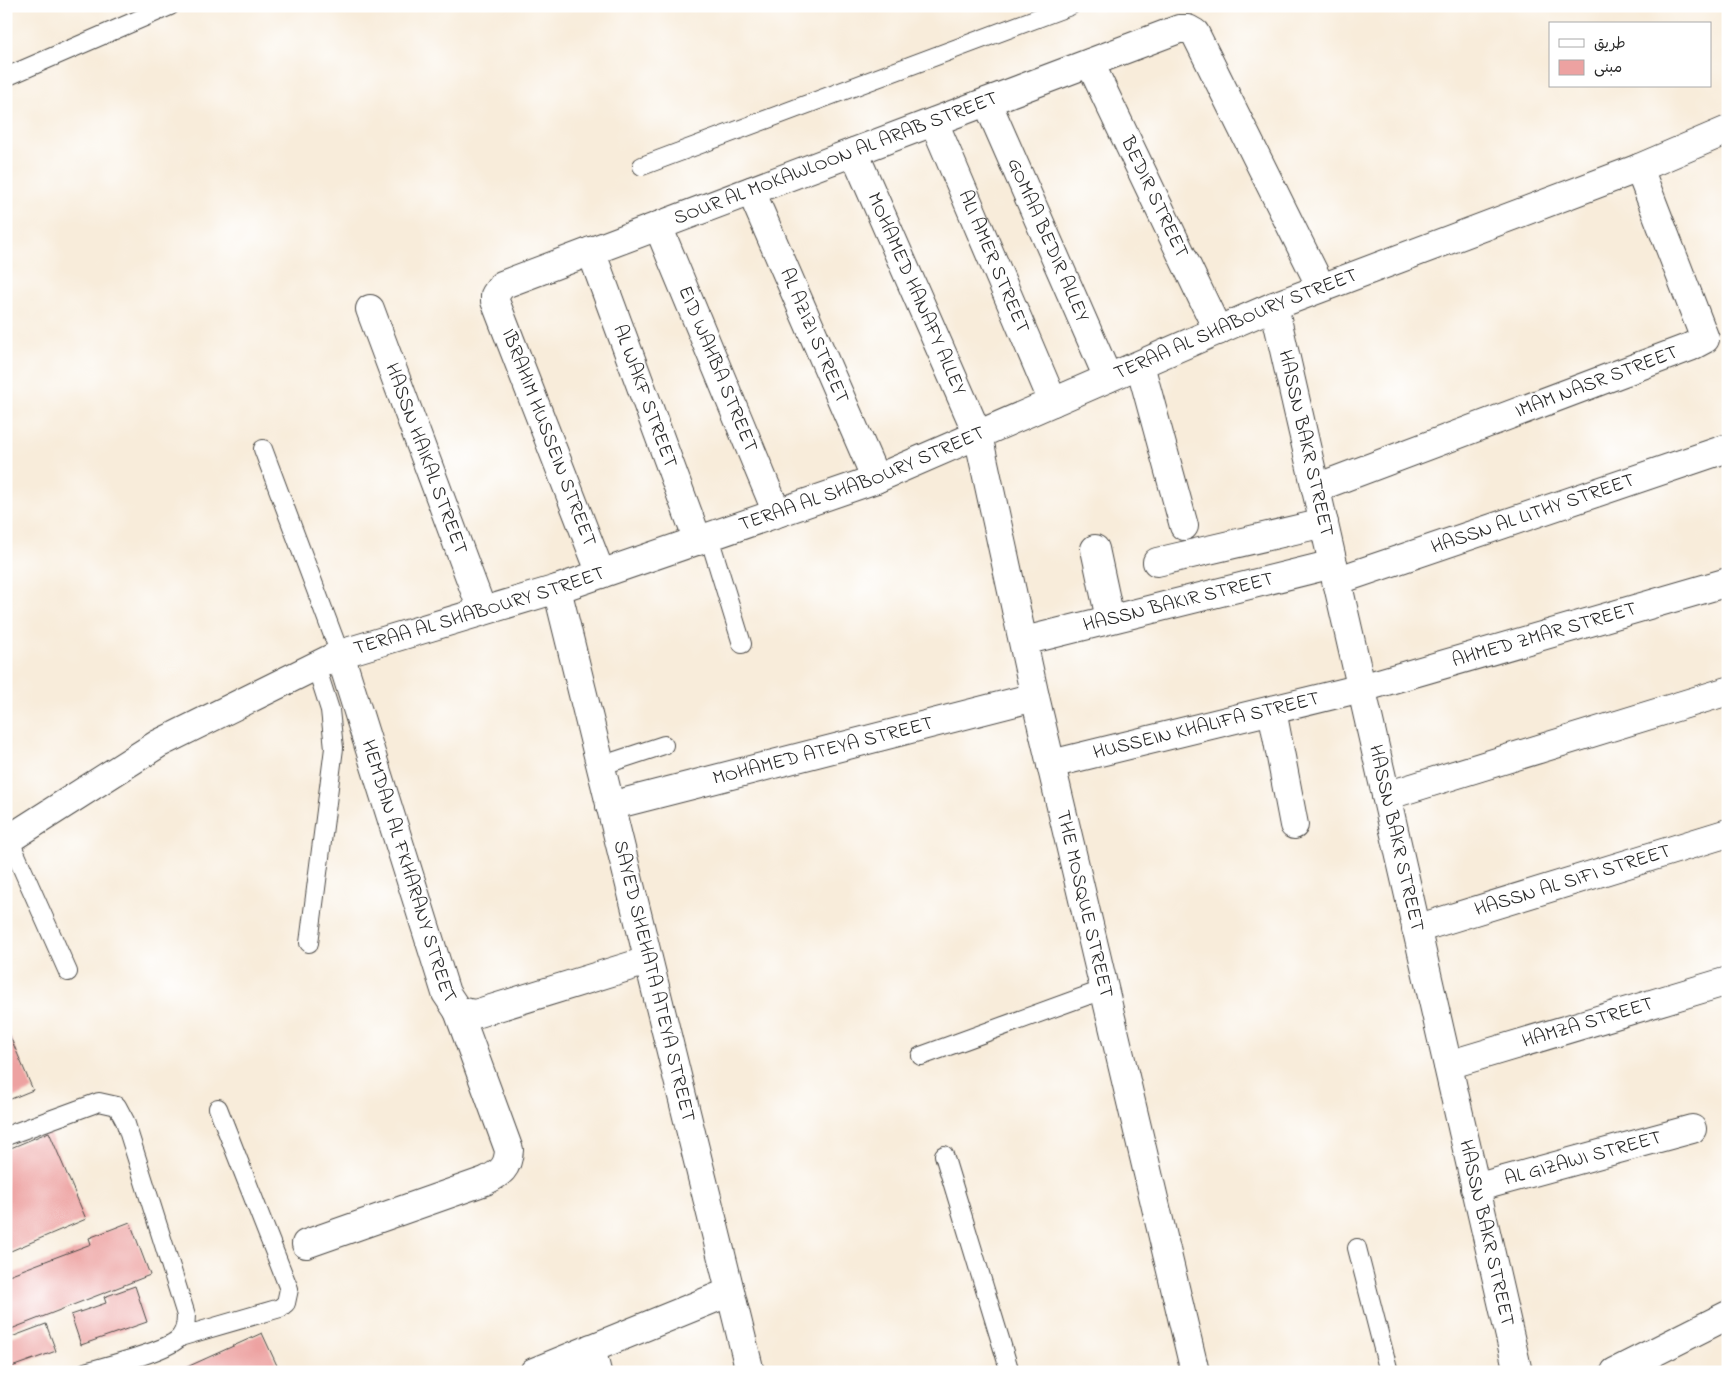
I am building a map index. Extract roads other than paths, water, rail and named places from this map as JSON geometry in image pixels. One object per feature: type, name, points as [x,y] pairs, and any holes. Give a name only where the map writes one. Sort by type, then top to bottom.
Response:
[{"type":"street","name":"SOUR AL MOKAWLOON AL ARAB STREET","points":[[495,301],[495,295],[502,285],[1179,29],[1188,29],[1195,33],[1321,287]]},
{"type":"street","name":"BEDIR STREET","points":[[1090,63],[1218,331]]},
{"type":"street","name":"GOMAA BEDIR ALLEY","points":[[987,102],[1108,378]]},
{"type":"street","name":"ALI AMER STREET","points":[[934,122],[1053,402]]},
{"type":"street","name":"TERAA AL SHABOURY STREET","points":[[8,840],[158,744],[328,660],[482,610],[557,590],[876,478],[1274,306],[1638,168],[1728,130]]},
{"type":"street","name":"MOHAMED HANAFY ALLEY","points":[[854,152],[978,435]]},
{"type":"street","name":"IMAM NASR STREET","points":[[1316,488],[1690,347],[1705,339],[1638,168]]},
{"type":"street","name":"AL AZIZI STREET","points":[[751,191],[876,478]]},
{"type":"street","name":"EID WAHBA STREET","points":[[658,226],[776,514]]},
{"type":"street","name":"AL WAKF STREET","points":[[591,251],[704,539]]},
{"type":"street","name":"IBRAHIM HUSSEIN STREET","points":[[495,301],[601,574]]},
{"type":"street","name":"HASSN BAKR STREET","points":[[1274,306],[1518,1372]]},
{"type":"street","name":"HASSN HAIKAL STREET","points":[[370,309],[482,610]]},
{"type":"street","points":[[1140,365],[1184,526]]},
{"type":"street","name":"THE MOSQUE STREET","points":[[978,435],[1035,698],[1195,1372]]},
{"type":"street","name":"HASSN AL LITHY STREET","points":[[1334,572],[1728,448]]},
{"type":"street","points":[[1157,562],[1324,523]]},
{"type":"street","points":[[1095,550],[1110,619]]},
{"type":"street","name":"HASSN BAKIR STREET","points":[[1024,641],[1110,619],[1334,572]]},
{"type":"street","name":"AHMED ZMAR STREET","points":[[1362,688],[1728,582]]},
{"type":"street","name":"SAYED SHEHATA ATEYA STREET","points":[[557,590],[647,961],[750,1372]]},
{"type":"street","name":"HEMDAN AL FKHARANY STREET","points":[[328,660],[446,993],[458,1011],[475,1014],[647,961]]},
{"type":"street","name":"HUSSEIN KHALIFA STREET","points":[[1051,764],[1362,688]]},
{"type":"street","points":[[1386,796],[1728,691]]},
{"type":"street","name":"MOHAMED ATEYA STREET","points":[[610,806],[1035,698]]},
{"type":"street","points":[[1272,710],[1294,825]]},
{"type":"street","name":"HASSN AL SIFI STREET","points":[[1416,929],[1728,833]]},
{"type":"street","name":"HAMZA STREET","points":[[1448,1065],[1728,981]]},
{"type":"street","points":[[306,1244],[485,1181],[502,1172],[508,1162],[509,1150],[458,1011]]},
{"type":"street","name":"AL GIZAWI STREET","points":[[1475,1188],[1692,1129]]},
{"type":"street","points":[[534,1372],[594,1360],[730,1292]]},
{"type":"street","points":[[1615,1372],[1728,1315]]},
{"type":"lane","points":[[6,78],[170,6]]},
{"type":"lane","points":[[642,166],[1070,6]]},
{"type":"lane","points":[[263,449],[328,660],[334,748],[309,943]]},
{"type":"lane","points":[[704,539],[742,644]]},
{"type":"lane","points":[[600,766],[664,745]]},
{"type":"lane","points":[[8,840],[68,972]]},
{"type":"lane","points":[[921,1056],[1104,988]]},
{"type":"lane","points":[[6,1136],[99,1102],[116,1106],[122,1113],[186,1315],[186,1327],[180,1337]]},
{"type":"lane","points":[[85,1372],[165,1347],[180,1337],[280,1308],[289,1297],[289,1289],[218,1108]]},
{"type":"lane","points":[[944,1155],[1010,1372]]},
{"type":"lane","points":[[1357,1248],[1389,1372]]}]
